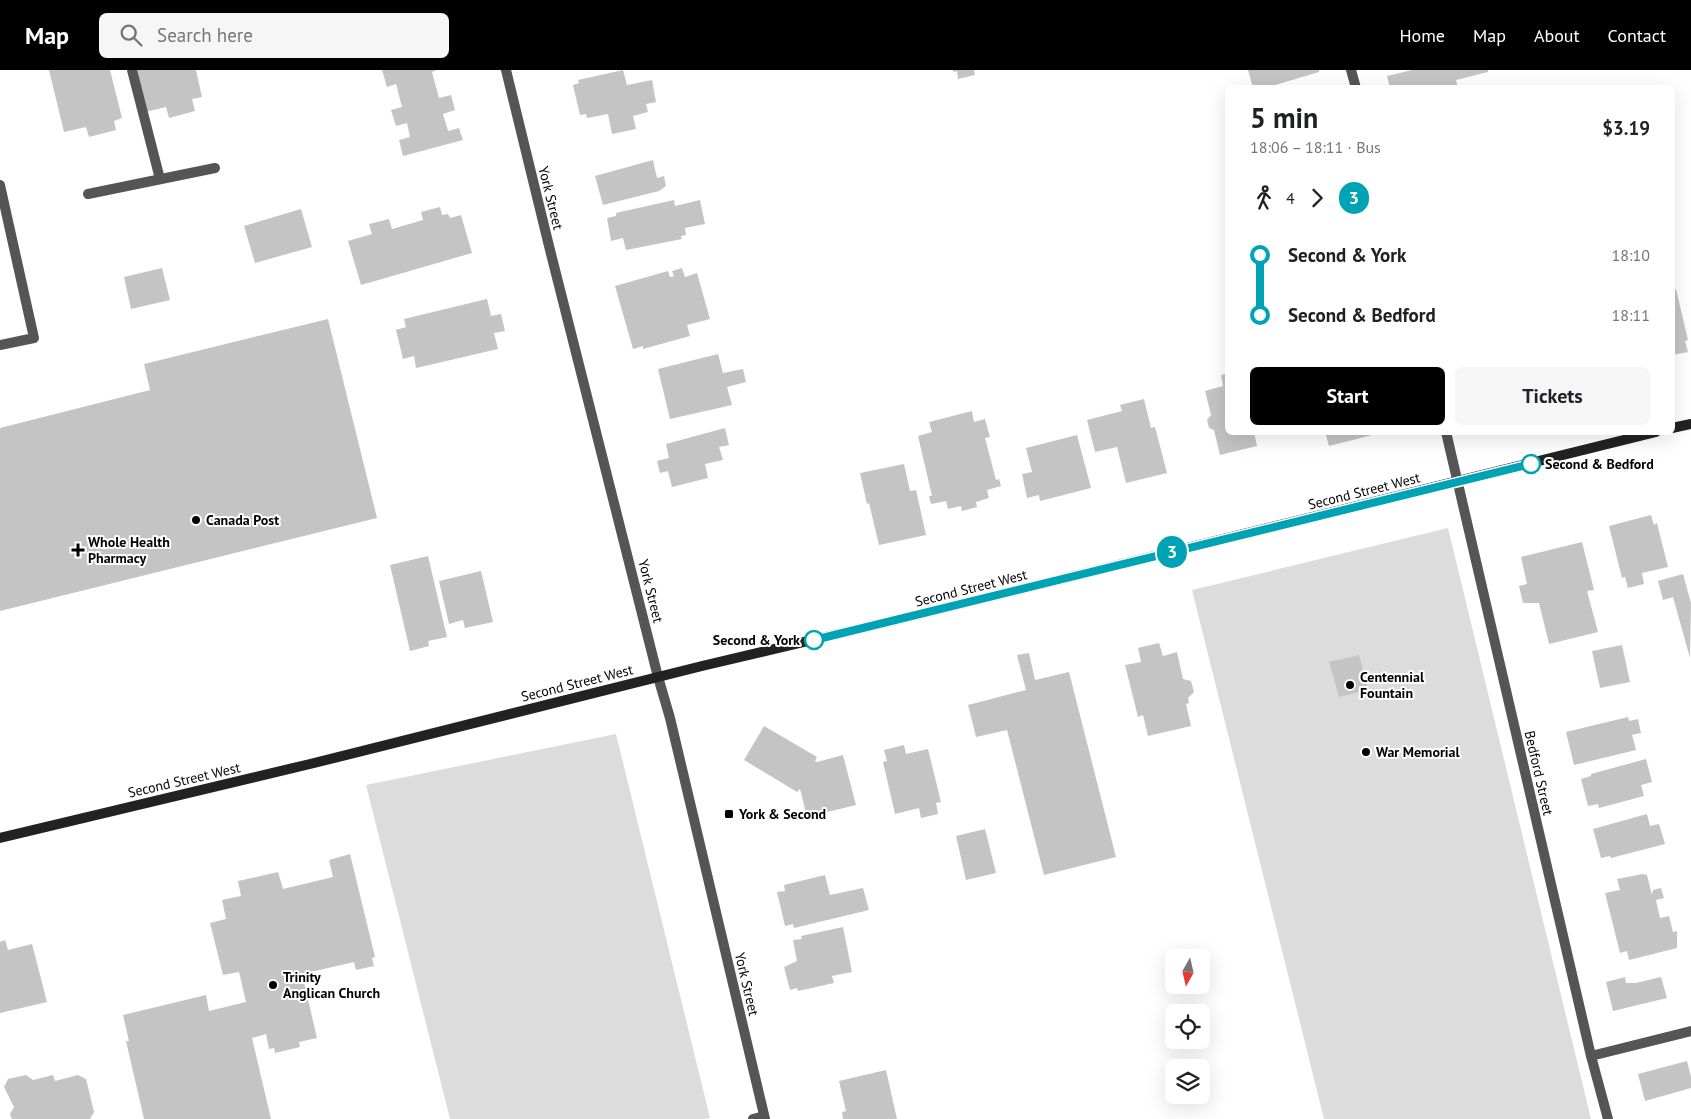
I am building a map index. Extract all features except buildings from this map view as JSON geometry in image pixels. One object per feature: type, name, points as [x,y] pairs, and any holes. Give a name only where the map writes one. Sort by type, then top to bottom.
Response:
[{"type":"main road","points":[[1675,427],[1691,424]]},
{"type":"main road","name":"Second Street West","points":[[0,838],[310,764],[1644,435]]},
{"type":"street","points":[[132,70],[160,179]]},
{"type":"street","name":"York Street","points":[[506,70],[658,677],[673,727],[764,1118]]},
{"type":"street","points":[[1351,70],[1355,85]]},
{"type":"street","points":[[88,194],[216,168]]},
{"type":"street","points":[[0,185],[34,338],[0,345]]},
{"type":"street","name":"Bedford Street","points":[[1447,435],[1591,1056],[1608,1119]]},
{"type":"street","points":[[1591,1056],[1691,1030]]},
{"type":"street","points":[[753,1119],[764,1118]]},
{"type":"shaded area","points":[[1448,528],[1591,1119],[1324,1119],[1192,590]]},
{"type":"shaded area","points":[[616,734],[710,1118],[450,1119],[366,785]]},
{"type":"bus line","name":"3","points":[[814,640],[1531,464]]},
{"type":"place","name":"Second & Bedford","points":[[1531,464]]},
{"type":"place","name":"Canada Post","points":[[196,520]]},
{"type":"place","name":"Whole Health Pharmacy","points":[[78,550]]},
{"type":"place","name":"Second & York","points":[[814,640]]},
{"type":"place","name":"Centennial Fountain","points":[[1350,685]]},
{"type":"place","name":"War Memorial","points":[[1366,752]]},
{"type":"place","name":"York & Second","points":[[729,814]]},
{"type":"place","name":"Trinity Anglican Church","points":[[273,985]]}]
